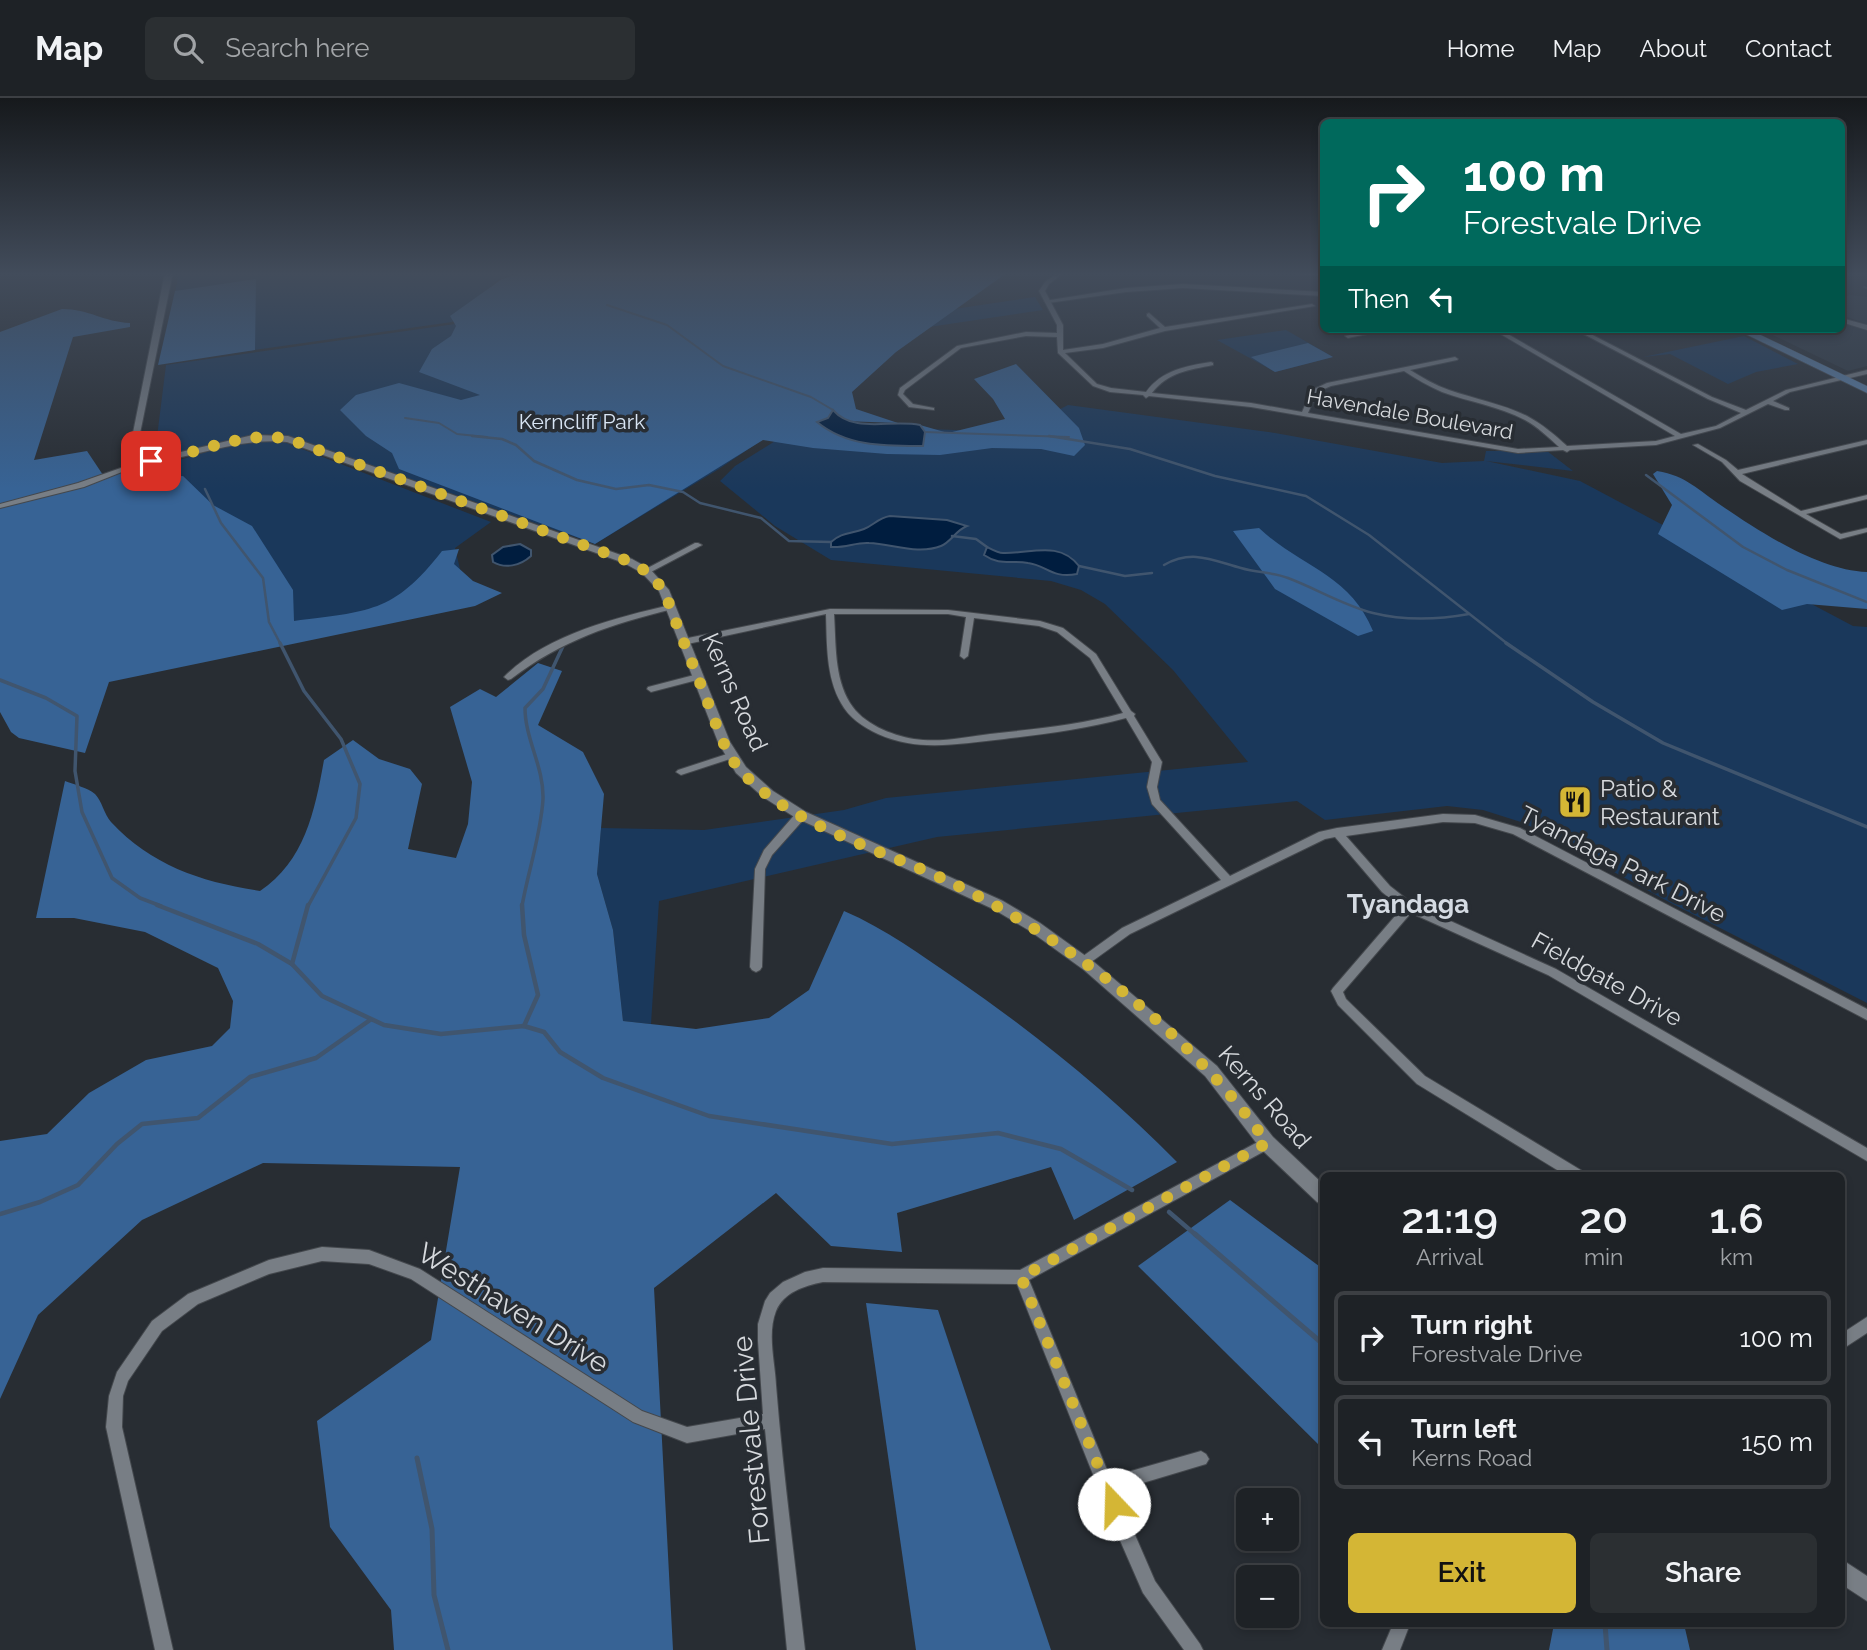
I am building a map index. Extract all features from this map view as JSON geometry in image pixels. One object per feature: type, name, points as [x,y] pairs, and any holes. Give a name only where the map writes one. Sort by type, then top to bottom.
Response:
[{"type":"main road","points":[[1774,344],[1867,384]]},
{"type":"main road","points":[[1782,344],[1867,390]]},
{"type":"street","points":[[138,463],[130,463],[154,344]]},
{"type":"street","points":[[932,409],[911,406],[900,394],[902,389],[959,347],[972,344]]},
{"type":"street","points":[[1060,344],[1060,352],[1109,344]]},
{"type":"street","points":[[1522,344],[1681,437]]},
{"type":"street","points":[[1607,344],[1710,398],[1745,412]]},
{"type":"street","name":"Havendale Boulevard","points":[[1060,352],[1095,385],[1146,396],[1251,405],[1498,449],[1567,450],[1656,443],[1717,427],[1788,391],[1867,372]]},
{"type":"street","points":[[1304,414],[1310,397],[1322,387],[1455,359]]},
{"type":"street","points":[[1146,396],[1163,376],[1211,363]]},
{"type":"street","points":[[1405,369],[1428,385],[1524,415],[1555,436],[1567,450]]},
{"type":"street","points":[[1766,401],[1787,409]]},
{"type":"street","name":"Kerns Road","points":[[138,463],[247,438],[271,436],[288,439],[587,545],[646,571],[664,590],[730,756],[741,770],[768,794],[801,815],[998,905],[1083,962],[1211,1071],[1267,1143],[1320,1193]]},
{"type":"street","points":[[1736,473],[1758,470],[1867,442]]},
{"type":"street","points":[[1696,444],[1724,461],[1736,473],[1840,537],[1867,530]]},
{"type":"street","points":[[0,506],[69,489],[138,463]]},
{"type":"street","points":[[1800,513],[1867,496]]},
{"type":"street","points":[[646,571],[698,545]]},
{"type":"street","points":[[508,677],[532,657],[579,632],[618,619],[670,607]]},
{"type":"street","points":[[683,642],[830,611],[866,609],[1020,620],[1060,630],[1093,656],[1157,762],[1152,787],[1155,802],[1228,881]]},
{"type":"street","points":[[830,611],[839,690],[848,707],[874,729],[892,736],[916,742],[970,740],[1095,725],[1130,714]]},
{"type":"street","points":[[964,656],[970,615]]},
{"type":"street","points":[[651,688],[698,677]]},
{"type":"street","points":[[681,772],[730,756]]},
{"type":"street","points":[[756,967],[760,869],[768,853],[801,815]]},
{"type":"street","name":"Tyandaga Park Drive","points":[[1083,962],[1126,930],[1309,841],[1337,832],[1443,818],[1494,823],[1569,858],[1867,1014]]},
{"type":"street","name":"Fieldgate Drive","points":[[1337,832],[1386,889],[1409,907],[1552,972],[1867,1155]]},
{"type":"street","points":[[1409,907],[1357,970],[1343,981],[1337,991],[1342,1002],[1421,1080],[1571,1172]]},
{"type":"street","name":"Forestvale Drive","points":[[796,1650],[771,1420],[767,1316],[779,1292],[794,1280],[823,1275],[1021,1277],[1267,1143]]},
{"type":"street","name":"Westhaven Drive","points":[[164,1650],[114,1427],[116,1396],[134,1354],[156,1326],[192,1299],[269,1267],[322,1254],[369,1257],[415,1274],[638,1417],[687,1435],[771,1420]]},
{"type":"street","points":[[1021,1277],[1149,1587],[1194,1650]]},
{"type":"street","points":[[1845,1340],[1867,1324]]},
{"type":"street","points":[[1107,1486],[1201,1459]]},
{"type":"street","points":[[1845,1573],[1867,1590]]},
{"type":"street","points":[[1391,1650],[1401,1627]]},
{"type":"shaded area","points":[[1792,344],[1867,344],[1867,366],[1848,371]]},
{"type":"shaded area","points":[[833,410],[851,422],[862,424],[920,425],[925,432],[923,446],[867,443],[841,436],[817,422],[828,418]]},
{"type":"shaded area","points":[[890,516],[947,520],[967,526],[945,544],[932,548],[914,549],[864,543],[831,547],[831,542],[839,536],[864,529]]},
{"type":"shaded area","points":[[520,544],[531,550],[531,556],[527,559],[507,566],[493,562],[492,555],[503,547]]},
{"type":"shaded area","points":[[987,547],[1003,553],[1044,550],[1062,553],[1079,566],[1077,574],[1061,575],[1034,564],[995,560],[984,555]]},
{"type":"green space","points":[[0,344],[71,344],[34,460],[87,451],[103,475],[120,471],[147,478],[183,476],[213,505],[252,526],[293,590],[294,621],[341,615],[377,606],[409,587],[442,551],[459,549],[454,564],[473,581],[502,593],[475,606],[109,682],[85,753],[19,738],[11,732],[0,712]]},
{"type":"green space","points":[[163,344],[255,344],[255,350],[158,365]]},
{"type":"green space","points":[[165,344],[293,344],[162,363]]},
{"type":"green space","name":"Kerncliff Park","points":[[311,344],[903,344],[719,469],[595,544],[285,435],[252,436],[188,452],[155,453],[166,365]]},
{"type":"green space","points":[[439,344],[907,344],[852,392],[856,409],[898,423],[843,421],[833,410],[828,418],[817,422],[925,432],[920,425],[948,433],[1005,419],[993,399],[974,379],[1016,364],[1079,428],[1085,445],[1074,456],[1041,449],[992,448],[940,455],[813,448],[763,440],[595,544],[399,469],[392,453],[366,436],[340,410],[356,395],[399,383],[461,400],[480,395],[419,372],[432,349]]},
{"type":"green space","points":[[1225,344],[1311,344],[1333,357],[1275,372]]},
{"type":"green space","points":[[1311,344],[1333,357],[1275,372],[1251,357]]},
{"type":"green space","points":[[1703,344],[1760,344],[1798,364],[1756,372],[1728,384],[1670,354],[1643,357]]},
{"type":"green space","points":[[1068,405],[1275,433],[1442,463],[1484,461],[1486,451],[1547,451],[1573,471],[1486,461],[1580,481],[1853,626],[1867,627],[1867,1003],[1669,902],[1524,823],[1483,810],[1447,806],[1325,820],[1297,801],[937,837],[659,901],[651,1024],[623,1021],[613,930],[597,874],[601,828],[704,830],[844,810],[886,798],[1248,762],[1173,670],[1105,604],[1081,590],[1051,581],[831,560],[775,526],[720,481],[735,466],[812,418],[865,427],[1016,432]]},
{"type":"green space","points":[[276,439],[491,522],[455,548],[465,590],[125,672],[155,467],[244,441]]},
{"type":"green space","points":[[1657,471],[1684,480],[1754,527],[1810,558],[1849,570],[1867,572],[1867,609],[1807,604],[1782,610],[1658,534],[1672,505],[1653,474]]},
{"type":"green space","points":[[1259,528],[1337,583],[1363,612],[1373,631],[1358,636],[1275,589],[1233,531]]},
{"type":"green space","points":[[538,663],[562,671],[538,725],[583,752],[604,794],[597,874],[613,930],[623,1021],[696,1029],[769,1018],[809,990],[844,911],[903,943],[1017,1022],[1099,1089],[1177,1162],[1074,1220],[1051,1167],[897,1213],[902,1252],[831,1246],[776,1193],[654,1288],[673,1650],[394,1650],[391,1610],[330,1527],[317,1421],[431,1340],[460,1167],[263,1163],[142,1220],[38,1315],[0,1399],[0,1141],[47,1134],[89,1093],[146,1060],[212,1046],[230,1028],[233,1001],[218,968],[145,932],[74,918],[36,918],[65,781],[95,794],[111,822],[143,850],[161,861],[198,877],[260,891],[288,865],[298,850],[312,816],[324,760],[353,740],[379,759],[410,769],[422,784],[408,849],[456,858],[468,824],[472,782],[450,707],[480,689],[496,697]]},
{"type":"green space","points":[[1230,1200],[1320,1267],[1320,1446],[1138,1266]]},
{"type":"green space","points":[[866,1303],[938,1310],[1051,1650],[916,1650]]},
{"type":"green space","points":[[1553,1627],[1685,1627],[1690,1650],[1549,1650]]},
{"type":"waterway","points":[[694,344],[723,366],[811,397],[833,410]]},
{"type":"waterway","points":[[405,418],[439,423],[457,434],[487,437]]},
{"type":"waterway","points":[[925,432],[1051,436]]},
{"type":"waterway","points":[[472,436],[502,439],[516,445],[534,461],[577,480],[616,489],[649,485],[683,492],[700,503],[761,518],[789,541],[831,542]]},
{"type":"waterway","points":[[1051,436],[1069,437]]},
{"type":"waterway","points":[[1051,436],[1130,449],[1215,476],[1306,496],[1369,535],[1509,645]]},
{"type":"waterway","points":[[1646,475],[1743,547],[1787,570],[1867,602]]},
{"type":"waterway","points":[[205,489],[221,523],[263,578],[269,622],[281,645]]},
{"type":"waterway","points":[[952,536],[976,539],[987,547]]},
{"type":"waterway","points":[[1164,565],[1184,558],[1211,559],[1247,570],[1282,576],[1351,606],[1385,616],[1421,619],[1469,614]]},
{"type":"waterway","points":[[1079,566],[1125,576],[1152,573]]},
{"type":"waterway","points":[[1506,643],[1593,702],[1663,743],[1867,827]]},
{"type":"waterway","points":[[281,645],[304,691],[341,739],[360,784],[356,818],[308,906]]},
{"type":"waterway","points":[[522,906],[543,799],[541,776],[528,731],[525,708],[543,689],[563,646]]},
{"type":"waterway","points":[[0,680],[46,698],[77,716],[75,771],[82,812],[112,878],[140,898],[161,906]]},
{"type":"waterway","points":[[157,905],[258,944],[292,964]]},
{"type":"waterway","points":[[292,964],[308,905]]},
{"type":"waterway","points":[[522,906],[524,935],[538,995],[524,1026]]},
{"type":"waterway","points":[[292,964],[322,996],[384,1025],[441,1034],[524,1026]]},
{"type":"waterway","points":[[0,1214],[40,1202],[78,1185],[117,1144],[142,1124],[198,1118],[250,1077],[316,1058],[370,1020]]},
{"type":"waterway","points":[[524,1026],[544,1032],[560,1052],[603,1078],[709,1116],[892,1144],[998,1133],[1061,1149],[1132,1190]]},
{"type":"waterway","points":[[1169,1212],[1197,1236]]},
{"type":"waterway","points":[[1195,1234],[1320,1341]]},
{"type":"waterway","points":[[417,1458],[432,1529],[434,1595],[448,1650]]},
{"type":"waterway","points":[[1605,1627],[1607,1650]]},
{"type":"place","name":"Patio & Restaurant","points":[[1575,802]]},
{"type":"district","name":"Tyandaga","points":[[1408,904]]},
{"type":"route","points":[[151,461],[256,436],[288,439],[587,545],[646,571],[664,590],[730,756],[741,770],[768,794],[801,815],[998,905],[1035,928],[1089,966],[1211,1071],[1245,1111],[1267,1143],[1021,1277],[1114,1504]]}]
